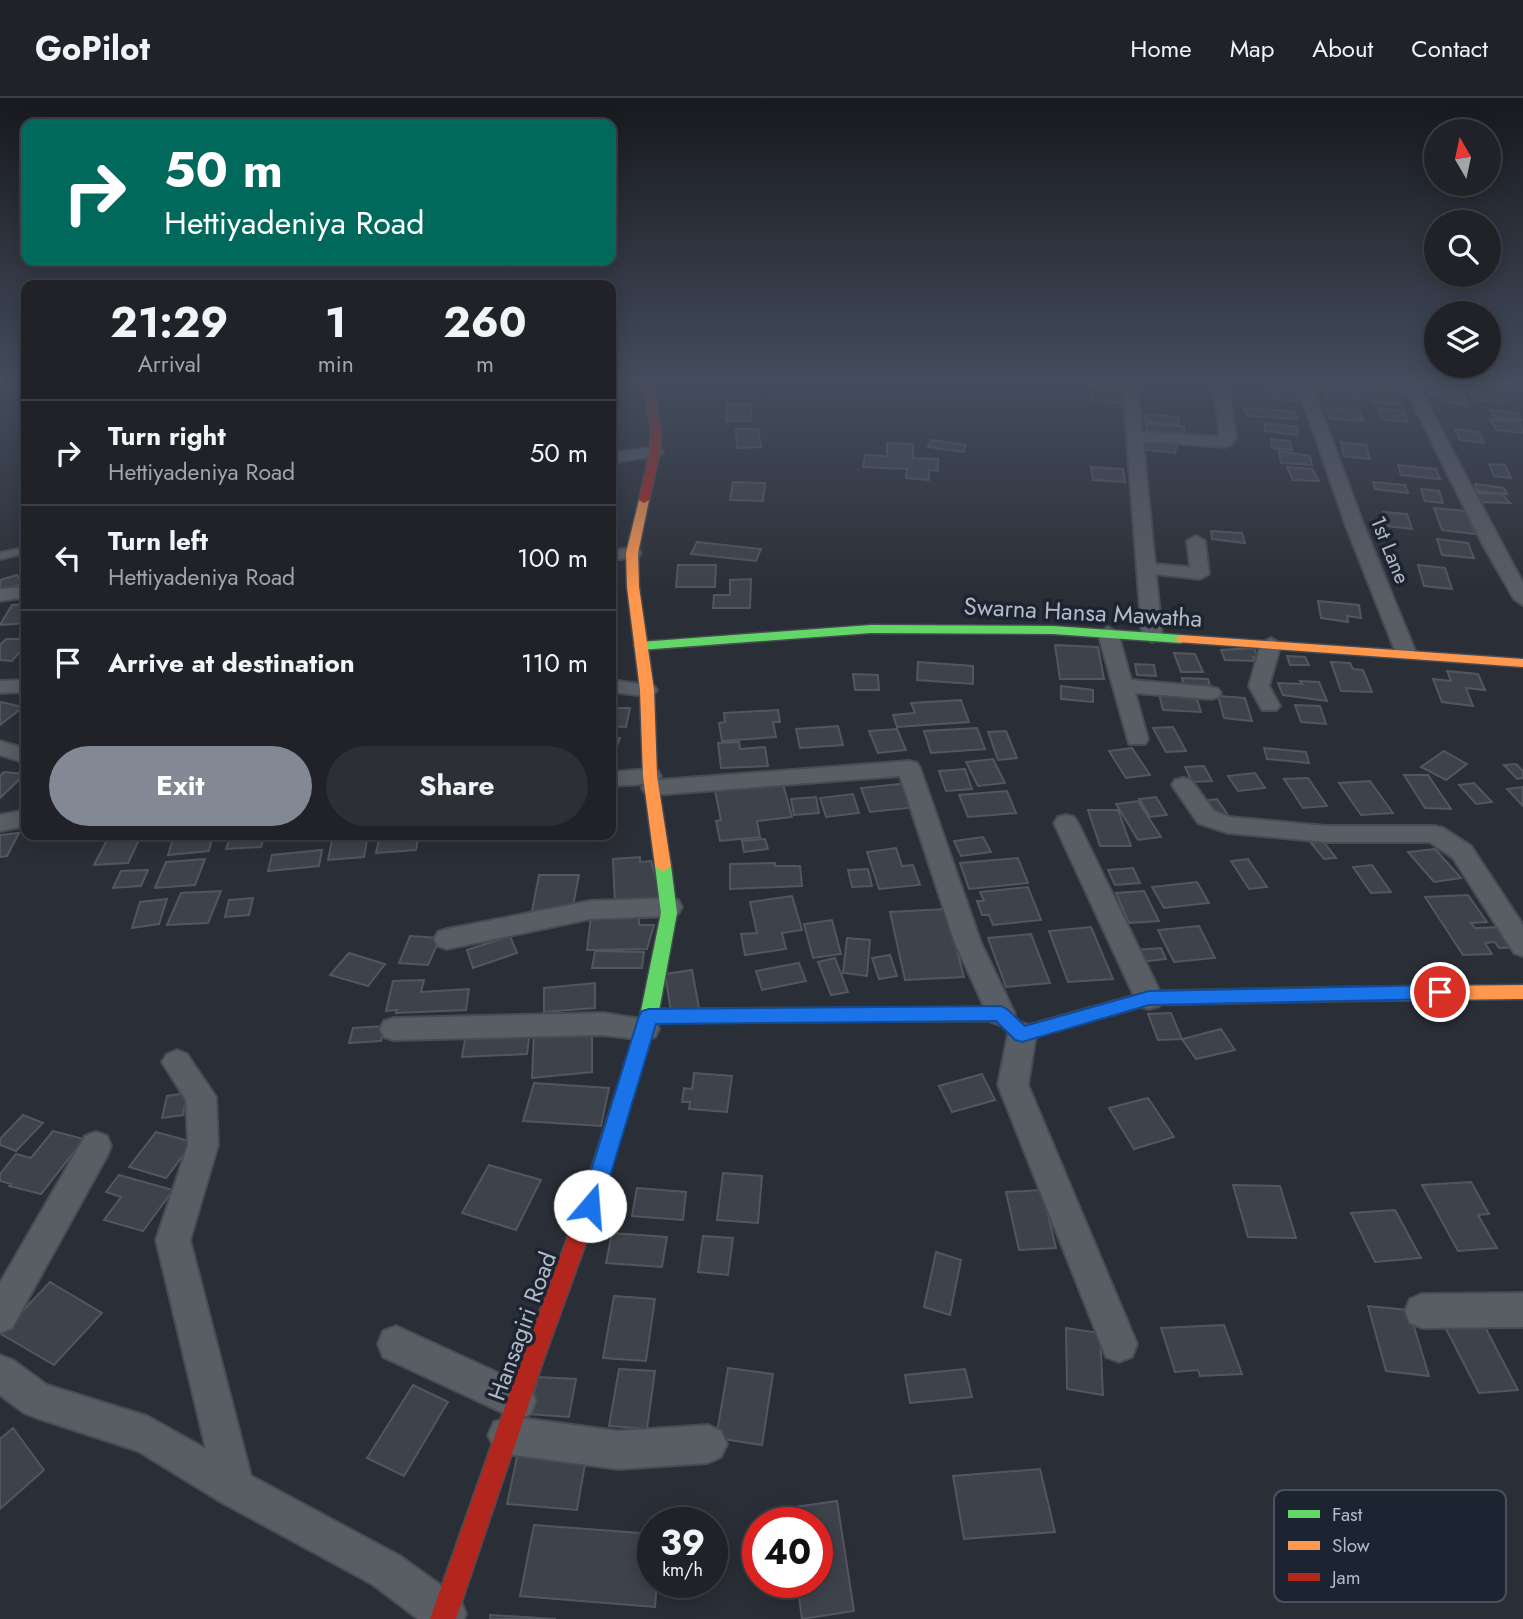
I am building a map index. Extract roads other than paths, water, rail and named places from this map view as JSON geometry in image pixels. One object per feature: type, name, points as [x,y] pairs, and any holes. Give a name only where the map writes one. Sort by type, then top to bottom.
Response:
[{"type":"street","name":"Hansagiri Road","points":[[444,1617],[512,1418],[590,1206],[647,1023],[668,907],[651,782],[647,690],[633,587],[632,553],[653,455]]},
{"type":"street","points":[[1136,455],[1152,636]]},
{"type":"street","name":"1st Lane","points":[[1329,455],[1406,653]]},
{"type":"street","points":[[1446,455],[1490,543],[1523,599]]},
{"type":"street","points":[[1146,568],[1202,580],[1196,541]]},
{"type":"street","points":[[616,555],[632,553]]},
{"type":"street","points":[[0,595],[21,593]]},
{"type":"street","name":"Swarna Hansa Mawatha","points":[[640,646],[871,629],[1053,630],[1523,663]]},
{"type":"street","points":[[1108,634],[1138,739]]},
{"type":"street","points":[[1269,706],[1259,686],[1271,644]]},
{"type":"street","points":[[0,687],[21,686]]},
{"type":"street","points":[[1123,686],[1211,693]]},
{"type":"street","points":[[616,687],[647,690]]},
{"type":"street","points":[[0,748],[21,754]]},
{"type":"street","points":[[616,779],[651,782],[909,768],[968,943],[1011,1024],[1013,1085],[1119,1344]]},
{"type":"street","points":[[1183,785],[1206,817],[1228,825],[1326,834],[1435,834],[1462,852],[1523,946]]},
{"type":"street","points":[[0,823],[21,819]]},
{"type":"street","points":[[1066,823],[1149,998]]},
{"type":"street","points":[[447,939],[590,910],[668,907]]},
{"type":"street","points":[[394,1029],[647,1023],[1011,1024],[1149,998],[1190,995],[1523,992]]},
{"type":"street","points":[[177,1062],[201,1097],[203,1144],[173,1240],[235,1488]]},
{"type":"street","points":[[0,1316],[96,1146]]},
{"type":"street","points":[[1422,1311],[1523,1310]]},
{"type":"street","points":[[396,1344],[512,1418],[618,1450],[708,1444]]},
{"type":"street","points":[[0,1373],[37,1400],[147,1435],[235,1488],[386,1570],[444,1617]]},
{"type":"lane","points":[[0,556],[21,551]]}]
